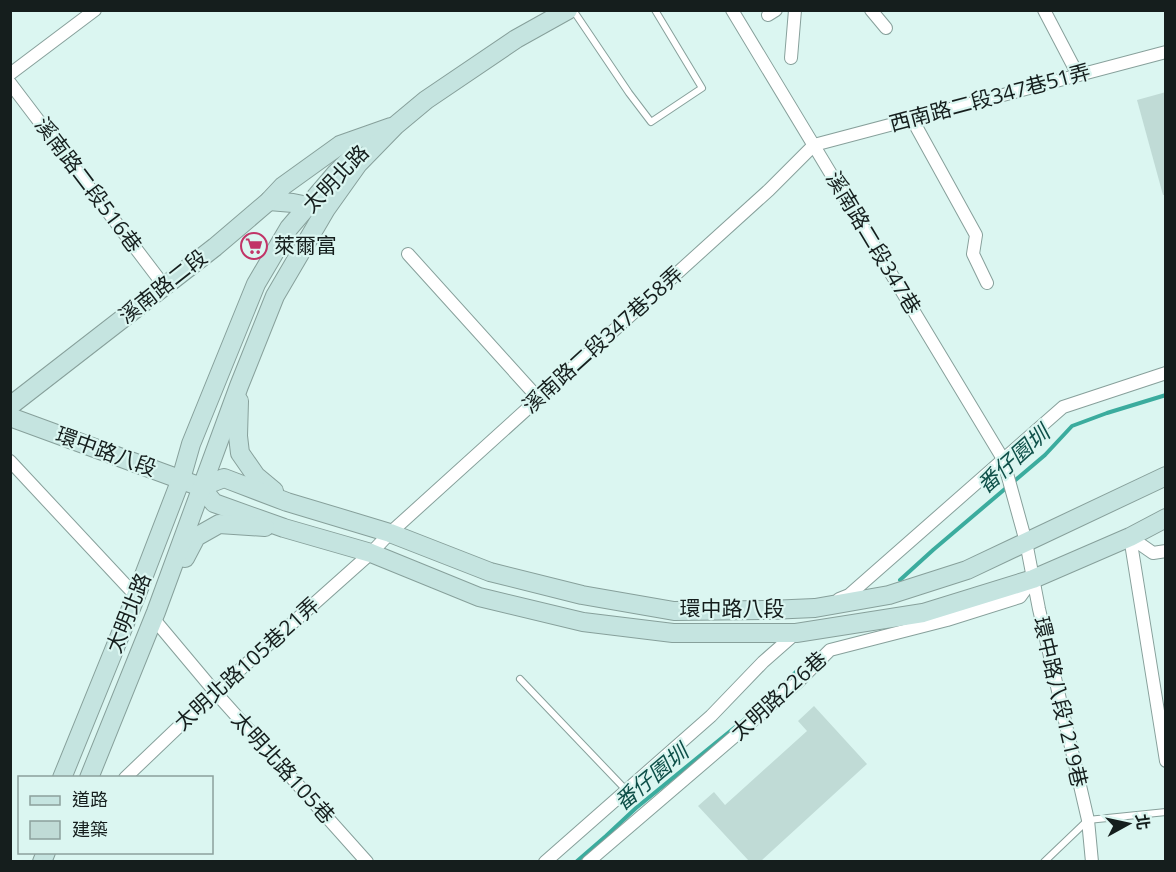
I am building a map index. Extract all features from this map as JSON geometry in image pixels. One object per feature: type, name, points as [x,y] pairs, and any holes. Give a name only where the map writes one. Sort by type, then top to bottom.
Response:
[{"type":"street","points":[[10,74],[95,10]]},
{"type":"street","points":[[396,125],[468,70],[516,39],[568,10]]},
{"type":"street","name":"溪南路二段347巷","points":[[732,10],[1004,459],[1026,542]]},
{"type":"street","points":[[790,58],[795,10]]},
{"type":"street","points":[[871,10],[886,28]]},
{"type":"street","points":[[1044,10],[1078,75]]},
{"type":"street","name":"西南路二段347巷51弄","points":[[814,145],[1166,52]]},
{"type":"street","name":"溪南路二段516巷","points":[[10,83],[165,287]]},
{"type":"street","points":[[912,119],[976,236],[973,254],[987,283]]},
{"type":"street","name":"溪南路二段","points":[[10,406],[165,287],[269,201],[283,186],[340,145],[396,125]]},
{"type":"street","name":"太明北路","points":[[89,776],[154,615],[275,296],[336,173],[358,151],[396,125]]},
{"type":"street","name":"溪南路二段347巷58弄","points":[[371,553],[390,533],[770,190],[814,145]]},
{"type":"street","points":[[269,201],[317,208]]},
{"type":"street","name":"太明北路","points":[[62,776],[136,596],[181,479],[191,444],[256,284],[289,228],[317,208]]},
{"type":"street","points":[[408,254],[539,399]]},
{"type":"street","points":[[815,608],[849,595],[1063,407],[1166,373]]},
{"type":"street","name":"環中路八段","points":[[239,386],[240,453],[256,476],[287,502]]},
{"type":"street","name":"環中路八段","points":[[10,417],[201,487],[214,502],[284,528],[371,553],[479,597],[583,621],[673,633],[796,633],[923,613],[1033,579],[1130,537],[1166,518]]},
{"type":"street","points":[[10,461],[136,596]]},
{"type":"street","name":"環中路八段","points":[[201,487],[224,478],[287,502],[390,533],[490,572],[603,599],[674,611],[769,610],[815,608],[889,595],[967,570],[1166,476]]},
{"type":"street","name":"環中路八段","points":[[154,615],[196,537],[219,524],[284,528]]},
{"type":"street","points":[[1130,537],[1153,553],[1166,550]]},
{"type":"street","points":[[1130,537],[1166,761]]},
{"type":"street","name":"環中路八段1219巷","points":[[1026,542],[1088,820],[1092,861]]},
{"type":"street","name":"太明北路105巷21弄","points":[[125,776],[215,692],[371,553]]},
{"type":"street","name":"太明路226巷","points":[[588,861],[798,682],[830,650],[947,620],[1020,597],[1033,579]]},
{"type":"street","name":"太明北路105巷","points":[[154,615],[215,692],[367,861]]},
{"type":"street","points":[[545,861],[711,716],[763,662],[796,633]]},
{"type":"lane","points":[[573,10],[651,122],[702,87],[655,10]]},
{"type":"lane","points":[[520,679],[627,790]]},
{"type":"lane","points":[[1044,861],[1088,820],[1166,812]]},
{"type":"building","points":[[1166,92],[1166,195],[1163,195],[1137,100]]},
{"type":"building","points":[[814,706],[867,764],[761,861],[749,861],[698,806],[714,792],[725,805],[807,731],[798,721]]},
{"type":"waterway","name":"番仔園圳","points":[[900,580],[1045,455],[1072,426],[1166,395]]},
{"type":"waterway","name":"番仔園圳","points":[[576,862],[636,808],[761,706],[799,669]]},
{"type":"place","name":"萊爾富","points":[[254,246]]}]
